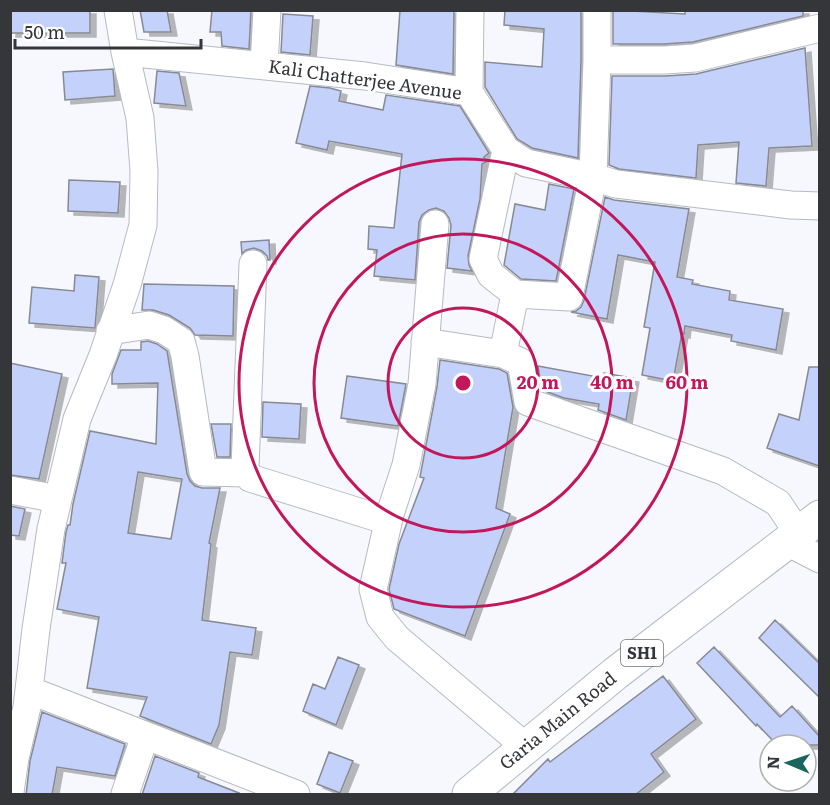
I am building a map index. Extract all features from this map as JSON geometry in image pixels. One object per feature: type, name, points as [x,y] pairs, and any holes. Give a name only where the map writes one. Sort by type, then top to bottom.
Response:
[{"type":"main road","name":"Garia Main Road","points":[[469,795],[616,673],[802,531]]},
{"type":"street","points":[[10,792],[29,690],[22,652],[77,418],[103,355],[127,285],[144,225],[144,171],[140,118],[118,10]]},
{"type":"street","points":[[264,66],[267,10]]},
{"type":"street","points":[[469,92],[470,10]]},
{"type":"street","points":[[506,150],[483,259],[491,275],[515,294],[569,297],[593,177],[597,10]]},
{"type":"street","points":[[597,60],[695,58],[819,28]]},
{"type":"street","name":"Kali Chatterjee Avenue","points":[[125,52],[365,76],[469,92],[506,150],[526,163],[616,184],[791,205],[819,206]]},
{"type":"street","points":[[435,224],[422,384],[406,465],[388,521],[373,589],[380,617],[397,638],[526,747]]},
{"type":"street","points":[[252,264],[244,468],[250,478],[388,521]]},
{"type":"street","points":[[503,354],[515,294]]},
{"type":"street","points":[[110,331],[149,325],[164,330],[181,341],[203,472],[247,473]]},
{"type":"street","points":[[425,342],[503,354],[521,362],[528,402],[723,471],[778,503],[802,531],[819,559]]},
{"type":"street","points":[[10,490],[58,499]]},
{"type":"street","points":[[29,690],[296,795]]},
{"type":"street","points":[[125,795],[145,736]]},
{"type":"building","points":[[10,10],[90,10],[90,33],[10,33]]},
{"type":"building","points":[[140,10],[167,10],[171,32],[144,32]]},
{"type":"building","points":[[212,10],[251,10],[249,49],[222,46],[221,32],[210,32]]},
{"type":"building","points":[[400,10],[454,10],[453,74],[396,65]]},
{"type":"building","points":[[505,10],[581,10],[578,158],[532,148],[517,139],[485,87],[485,62],[542,67],[544,29],[504,25]]},
{"type":"building","points":[[613,10],[685,14],[685,10],[803,10],[803,16],[693,42],[613,44]]},
{"type":"building","points":[[283,14],[313,16],[310,55],[281,52]]},
{"type":"building","points":[[805,48],[812,146],[769,148],[766,186],[736,183],[739,142],[698,145],[696,178],[619,169],[609,165],[612,76],[696,74]]},
{"type":"building","points":[[113,69],[115,96],[65,100],[63,72]]},
{"type":"building","points":[[157,71],[179,73],[186,106],[154,103]]},
{"type":"building","points":[[310,86],[341,91],[339,101],[383,110],[386,95],[460,106],[489,153],[484,157],[486,162],[482,164],[480,199],[468,256],[472,271],[447,268],[451,225],[444,211],[436,208],[422,215],[419,222],[415,280],[374,276],[377,250],[368,249],[369,226],[394,228],[402,154],[329,141],[327,150],[296,143]]},
{"type":"building","points":[[69,180],[120,182],[118,213],[68,211]]},
{"type":"building","points":[[549,184],[574,189],[556,281],[521,279],[504,265],[515,204],[545,210]]},
{"type":"building","points":[[605,197],[689,209],[677,277],[693,280],[692,284],[730,291],[729,300],[783,309],[776,350],[731,341],[732,335],[685,326],[673,381],[642,375],[650,328],[644,327],[655,262],[618,255],[607,319],[571,312],[581,307],[584,300]]},
{"type":"building","points":[[269,240],[270,260],[262,251],[254,248],[242,254],[241,242]]},
{"type":"building","points":[[75,275],[99,277],[95,328],[29,323],[32,287],[74,291]]},
{"type":"building","points":[[144,284],[234,286],[233,336],[195,335],[190,328],[169,315],[153,310],[142,310]]},
{"type":"building","points":[[148,341],[157,344],[167,351],[190,481],[202,488],[220,488],[209,543],[211,544],[202,620],[256,628],[252,655],[230,652],[219,725],[211,744],[140,716],[147,697],[87,688],[99,617],[57,609],[66,563],[62,563],[66,532],[70,525],[90,431],[156,444],[158,383],[112,384],[112,374],[121,350],[141,350],[141,342]],"holes":[[[138,472],[182,479],[171,539],[128,533]]]},
{"type":"building","points":[[440,360],[499,369],[507,373],[513,407],[496,508],[510,514],[465,636],[394,609],[389,589],[399,544],[424,478],[420,477]]},
{"type":"building","points":[[10,363],[62,374],[39,479],[10,475]]},
{"type":"building","points":[[538,366],[603,378],[604,373],[633,378],[626,420],[598,410],[599,404],[564,398],[542,390]]},
{"type":"building","points":[[809,367],[819,367],[819,466],[767,448],[779,414],[799,420]]},
{"type":"building","points":[[347,376],[406,384],[398,426],[341,418]]},
{"type":"building","points":[[263,402],[301,404],[299,439],[262,437]]},
{"type":"building","points":[[211,424],[231,424],[230,457],[217,457]]},
{"type":"building","points":[[10,506],[25,509],[19,536],[10,535]]},
{"type":"building","points":[[775,620],[819,663],[819,697],[759,638]]},
{"type":"building","points":[[714,647],[780,717],[792,706],[816,733],[766,733],[757,724],[756,726],[697,663]]},
{"type":"building","points":[[338,657],[359,665],[336,725],[303,711],[313,684],[325,689]]},
{"type":"building","points":[[663,676],[696,719],[651,754],[664,772],[635,795],[512,795],[548,759],[550,762]]},
{"type":"building","points":[[42,712],[125,744],[115,776],[57,767],[52,795],[26,795],[30,761]]},
{"type":"building","points":[[329,752],[353,761],[340,793],[317,784]]},
{"type":"building","points":[[155,756],[199,773],[198,777],[239,793],[238,795],[142,795]]}]
